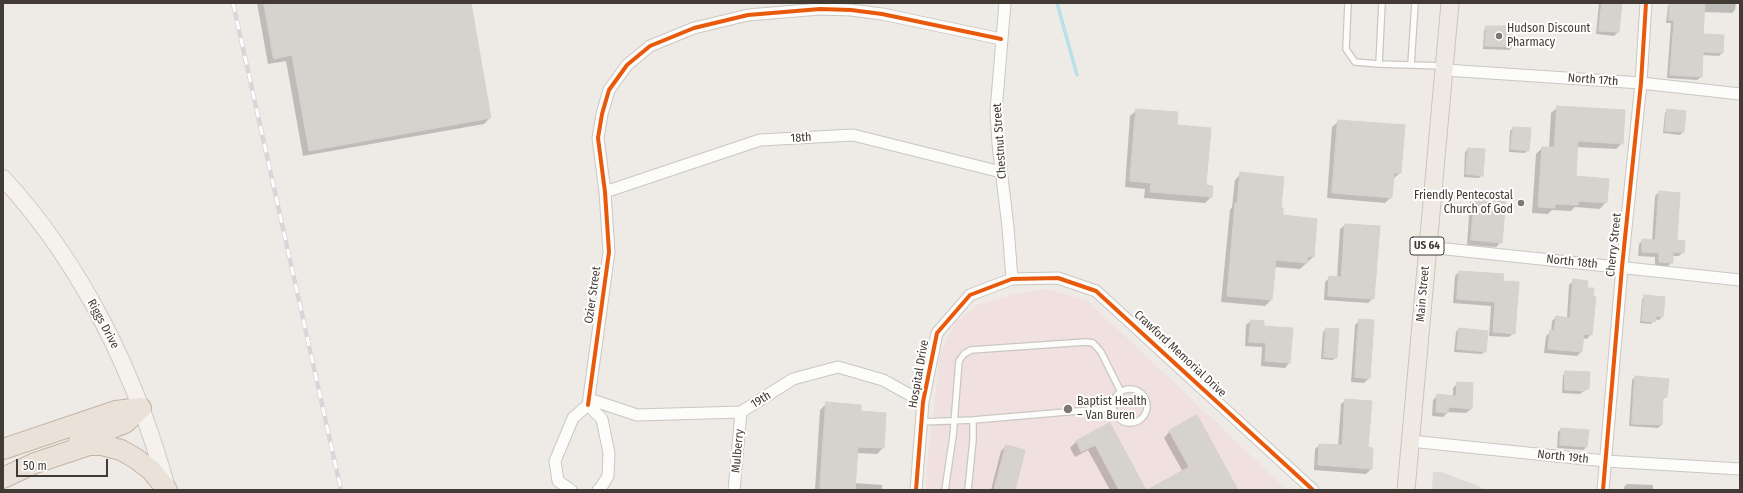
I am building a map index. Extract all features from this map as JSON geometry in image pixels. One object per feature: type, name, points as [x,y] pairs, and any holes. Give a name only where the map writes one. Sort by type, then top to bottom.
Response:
[{"type":"highway","points":[[3,449],[116,411],[141,408]]},
{"type":"highway","points":[[3,477],[30,459],[124,423],[141,408]]},
{"type":"highway","points":[[3,477],[35,463],[89,445],[102,445],[121,450],[135,458],[151,470],[167,490]]},
{"type":"main road","name":"Main Street","points":[[1406,490],[1450,3]]},
{"type":"street","name":"Chestnut Street","points":[[1005,3],[996,111],[1012,279]]},
{"type":"street","name":"Cherry Street","points":[[1603,490],[1622,267],[1641,83],[1646,3]]},
{"type":"street","name":"Ozier Street","points":[[589,402],[609,252],[606,192],[598,138],[602,114],[609,90],[627,65],[650,46],[672,36],[701,26],[748,15],[820,9],[851,10],[882,14],[1001,39]]},
{"type":"street","name":"North 17th","points":[[1445,68],[1641,83],[1740,94]]},
{"type":"street","name":"18th","points":[[606,192],[760,140],[853,135],[1001,172]]},
{"type":"street","name":"Riggs Drive","points":[[3,178],[18,194],[54,242],[104,323],[156,446],[167,490]]},
{"type":"street","name":"North 18th","points":[[1427,247],[1740,280]]},
{"type":"street","name":"Crawford Memorial Drive","points":[[1012,279],[1058,278],[1096,291],[1313,490]]},
{"type":"street","name":"Hospital Drive","points":[[916,490],[923,402],[937,332],[970,295],[1012,279]]},
{"type":"street","name":"19th","points":[[589,402],[637,415],[741,412],[793,380],[838,367],[883,380],[923,402]]},
{"type":"street","points":[[571,490],[558,481],[555,461],[573,418],[589,402],[602,419],[609,453],[608,476],[598,490]]},
{"type":"street","name":"Mulberry","points":[[734,490],[741,412]]},
{"type":"street","name":"North 19th","points":[[1410,441],[1605,461],[1740,469]]},
{"type":"lane","points":[[1348,3],[1346,49],[1355,62],[1445,68]]},
{"type":"lane","points":[[1379,64],[1382,3]]},
{"type":"lane","points":[[1410,65],[1415,3]]},
{"type":"lane","points":[[945,490],[954,421],[959,361],[964,354],[971,350],[1086,342],[1094,343],[1101,352],[1121,392]]},
{"type":"lane","points":[[1132,389],[1142,394],[1145,399],[1146,410],[1140,420],[1128,423],[1118,418],[1113,408],[1114,399],[1121,392],[1132,389]]},
{"type":"lane","points":[[921,422],[973,420],[1113,408]]},
{"type":"lane","points":[[968,490],[973,440],[973,420]]},
{"type":"shaded area","name":"Baptist Health – Van Buren","points":[[1045,289],[1087,300],[1284,487],[1289,490],[926,490],[927,465],[940,353],[956,322],[977,305],[1016,294]]},
{"type":"shaded area","points":[[1433,472],[1441,472],[1476,485],[1485,490],[1432,490]]},
{"type":"building","points":[[264,3],[471,3],[491,118],[309,151],[292,55],[274,59]]},
{"type":"building","points":[[1602,3],[1622,3],[1619,32],[1599,31]]},
{"type":"building","points":[[1670,3],[1705,3],[1703,34],[1724,35],[1723,53],[1703,52],[1702,77],[1670,75],[1674,21],[1669,20]]},
{"type":"building","name":"Hudson Discount Pharmacy","points":[[1486,26],[1513,26],[1513,47],[1485,46]]},
{"type":"building","points":[[1557,106],[1625,110],[1623,144],[1578,141],[1576,176],[1609,179],[1607,203],[1579,201],[1578,205],[1555,204],[1555,208],[1538,207],[1542,147],[1554,147]]},
{"type":"building","points":[[1136,109],[1178,112],[1177,125],[1211,128],[1206,185],[1213,186],[1212,197],[1150,192],[1151,183],[1130,181]]},
{"type":"building","points":[[1667,109],[1686,111],[1684,132],[1665,131]]},
{"type":"building","points":[[1338,120],[1405,125],[1401,173],[1394,173],[1392,198],[1332,193]]},
{"type":"building","points":[[1513,127],[1531,128],[1529,151],[1511,149]]},
{"type":"building","points":[[1468,148],[1485,149],[1483,176],[1466,174]]},
{"type":"building","points":[[1240,172],[1284,177],[1281,207],[1283,208],[1283,215],[1317,219],[1314,257],[1308,256],[1307,263],[1276,260],[1272,300],[1227,296],[1235,203],[1237,203]]},
{"type":"building","points":[[1659,191],[1680,193],[1677,240],[1685,241],[1684,253],[1673,252],[1673,263],[1659,262],[1659,253],[1642,252],[1642,239],[1655,240]]},
{"type":"building","points":[[1475,196],[1506,198],[1502,243],[1471,240]]},
{"type":"building","points":[[1345,224],[1380,226],[1374,299],[1328,296],[1329,276],[1341,277]]},
{"type":"building","points":[[1459,271],[1504,274],[1503,281],[1519,282],[1515,334],[1493,332],[1495,302],[1457,299]]},
{"type":"building","points":[[1573,279],[1588,281],[1587,288],[1594,288],[1593,296],[1596,297],[1592,335],[1584,334],[1582,352],[1548,349],[1550,330],[1554,331],[1556,316],[1570,318]]},
{"type":"building","points":[[1644,295],[1665,297],[1663,317],[1656,316],[1655,322],[1642,321]]},
{"type":"building","points":[[1359,319],[1374,320],[1370,379],[1355,377]]},
{"type":"building","points":[[1251,320],[1264,321],[1264,326],[1293,328],[1290,363],[1265,361],[1266,343],[1249,342]]},
{"type":"building","points":[[1326,328],[1339,329],[1337,358],[1324,357]]},
{"type":"building","points":[[1459,328],[1488,331],[1486,352],[1457,349]]},
{"type":"building","points":[[1565,371],[1590,372],[1589,389],[1584,389],[1584,391],[1565,390]]},
{"type":"building","points":[[1635,376],[1669,379],[1667,397],[1663,397],[1662,425],[1632,424]]},
{"type":"building","points":[[1457,382],[1473,383],[1472,409],[1449,407],[1448,413],[1436,412],[1437,394],[1456,396]]},
{"type":"building","points":[[1345,399],[1372,401],[1368,447],[1373,448],[1372,469],[1318,465],[1319,444],[1342,445]]},
{"type":"building","points":[[826,402],[861,405],[861,411],[886,413],[884,448],[858,447],[855,490],[820,490]]},
{"type":"building","points":[[1197,415],[1238,490],[1147,490],[1189,467],[1169,431]]},
{"type":"building","points":[[1110,423],[1146,490],[1119,490],[1095,445],[1081,452],[1076,441]]},
{"type":"building","points":[[1561,428],[1589,430],[1587,447],[1560,445]]},
{"type":"building","points":[[1006,445],[1025,450],[1015,490],[994,490]]},
{"type":"waterway","points":[[1057,3],[1077,75]]},
{"type":"railway","points":[[233,3],[341,490]]},
{"type":"cycle path","points":[[1603,490],[1622,267],[1641,83],[1646,3]]},
{"type":"cycle path","points":[[588,405],[609,252],[605,192],[598,138],[602,114],[609,90],[627,65],[650,46],[694,28],[748,15],[820,9],[851,10],[882,14],[1001,39]]},
{"type":"cycle path","points":[[916,490],[923,402],[937,333],[970,295],[1012,279],[1058,278],[1096,291],[1313,490]]},
{"type":"place","name":"Hudson Discount Pharmacy","points":[[1499,36]]},
{"type":"place","name":"Friendly Pentecostal Church of God","points":[[1521,203]]},
{"type":"place","name":"Baptist Health – Van Buren","points":[[1068,409]]}]
